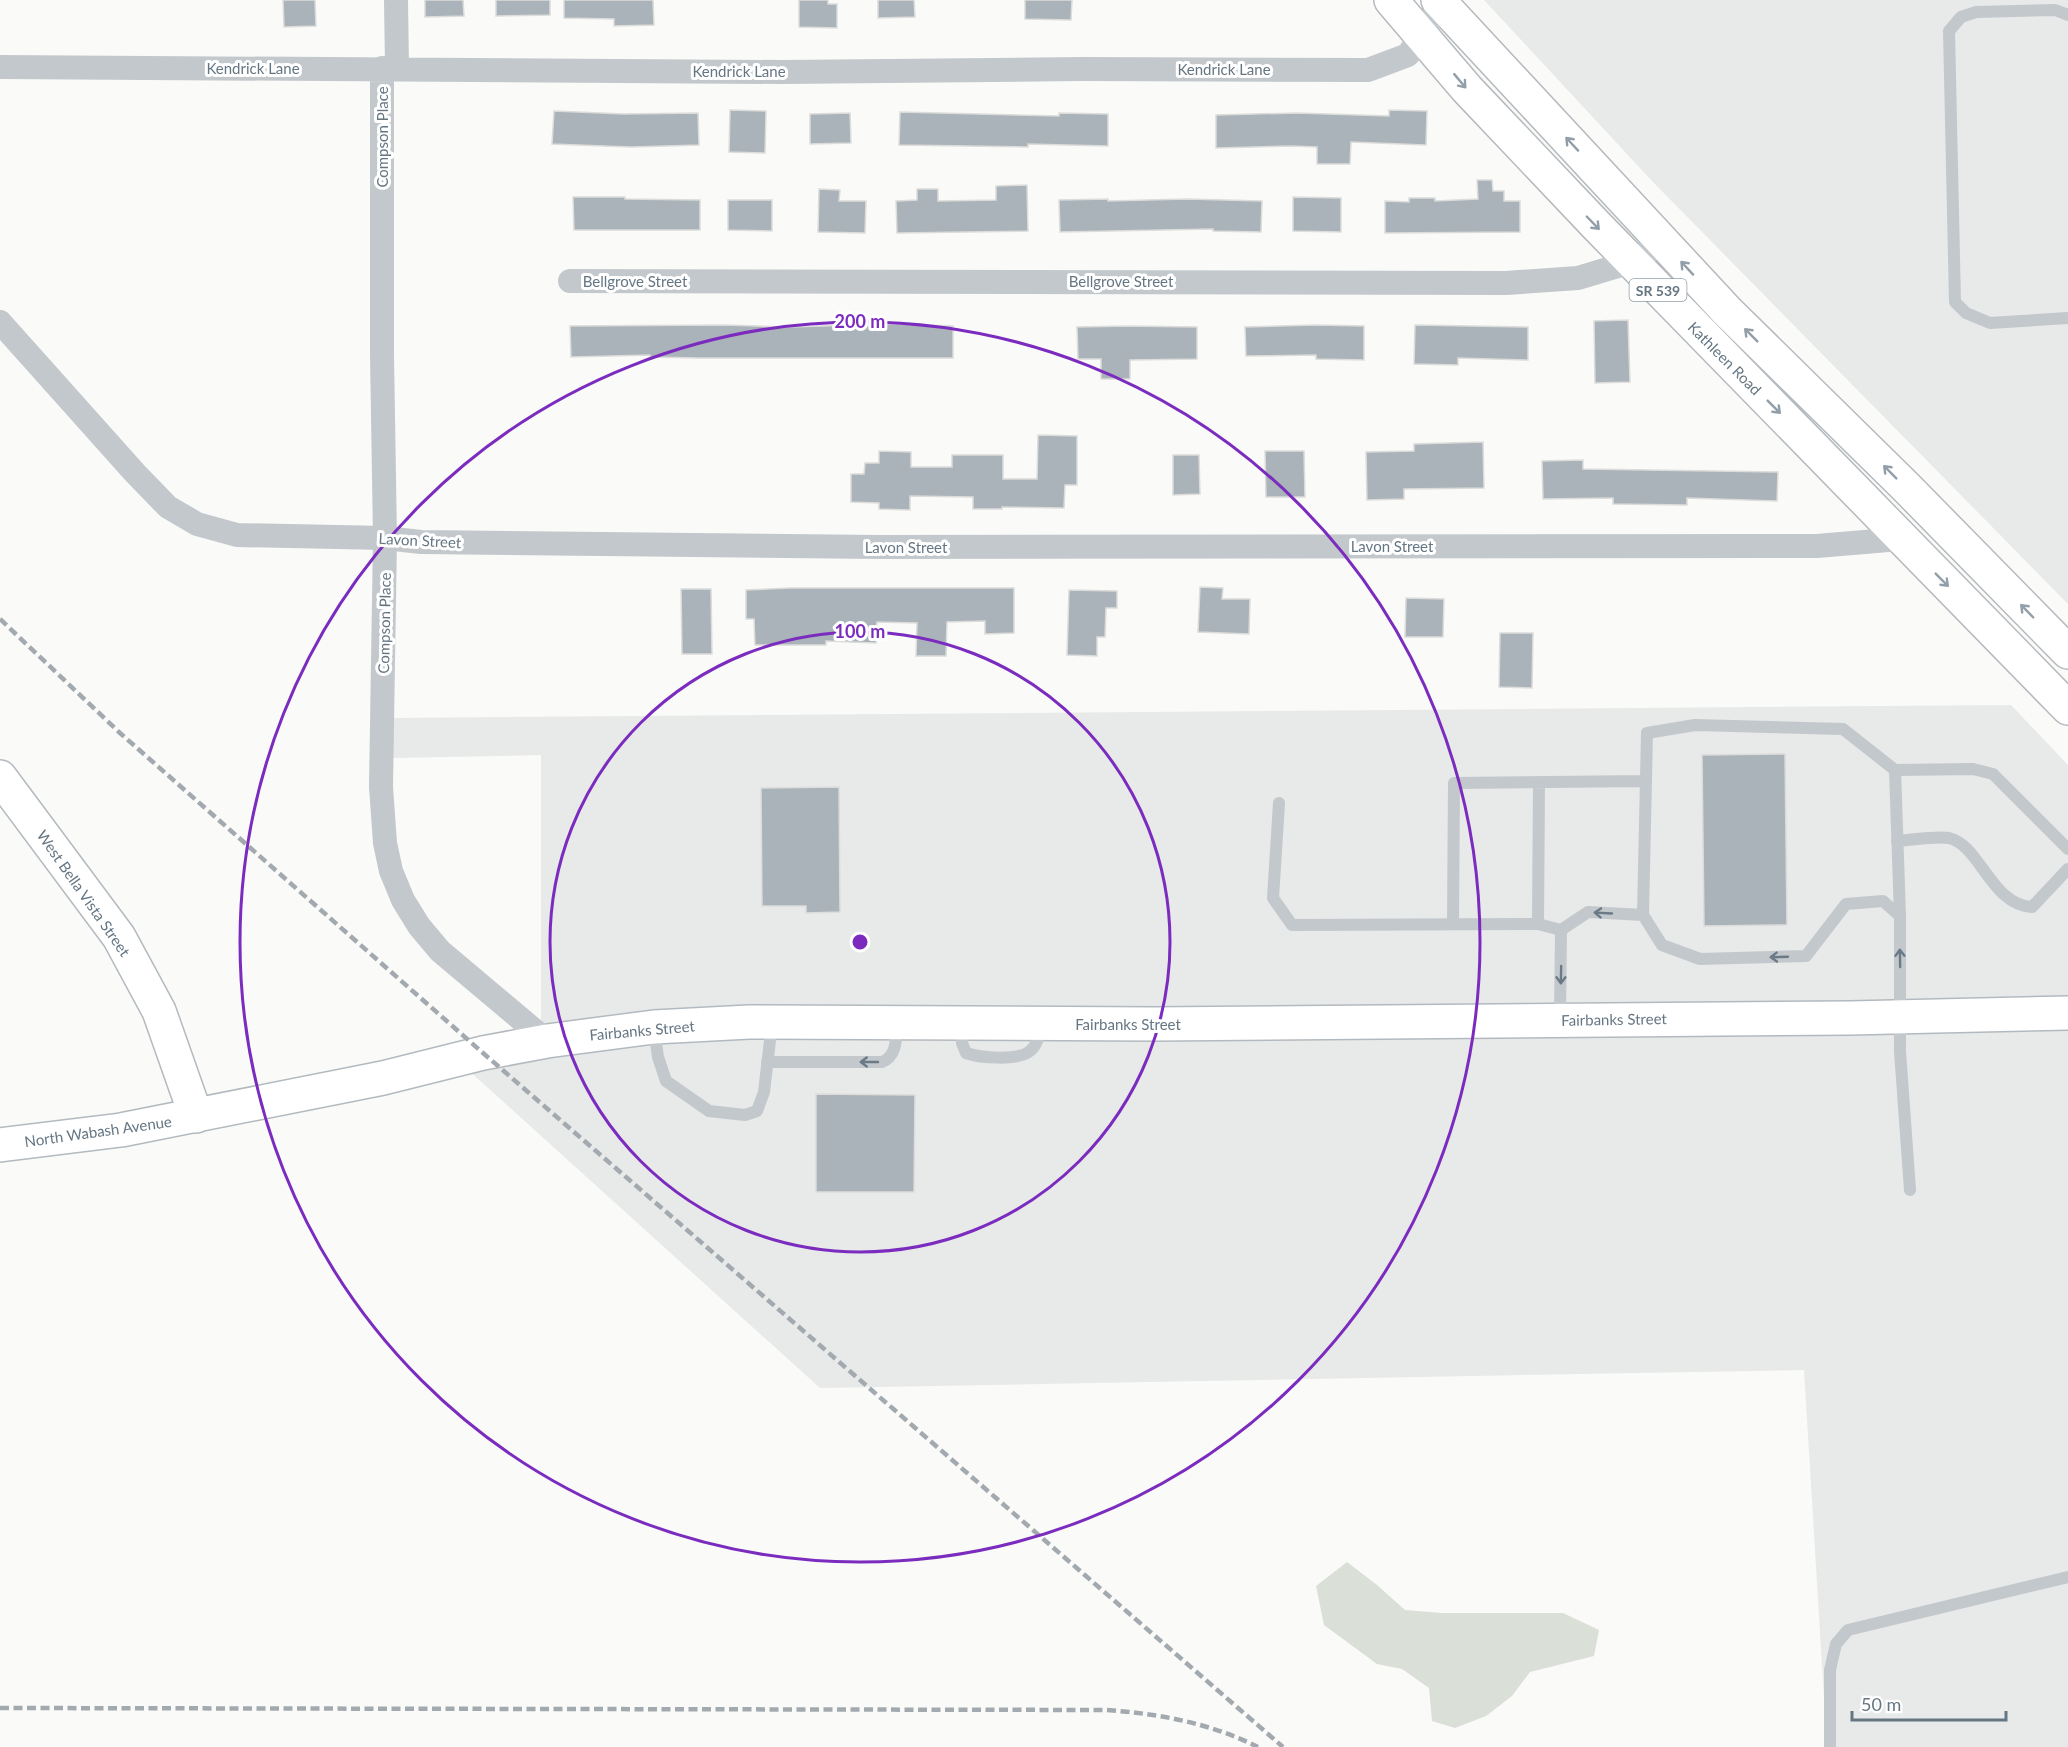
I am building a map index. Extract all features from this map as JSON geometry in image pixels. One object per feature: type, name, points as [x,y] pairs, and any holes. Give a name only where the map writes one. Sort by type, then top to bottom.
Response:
[{"type":"street","name":"Compson Place","points":[[396,0],[389,68],[382,355],[385,538],[381,787],[385,843],[391,871],[403,900],[419,926],[440,951],[547,1041]]},
{"type":"street","name":"Kathleen Road","points":[[1391,0],[1467,88],[1631,262],[2068,708]]},
{"type":"street","name":"Kendrick Lane","points":[[0,67],[770,72],[1082,69],[1368,70],[1408,55],[1422,36],[1441,2]]},
{"type":"street","name":"SR 539","points":[[1441,2],[1727,311],[1914,494],[2068,652]]},
{"type":"street","name":"Bellgrove Street","points":[[570,281],[1506,283],[1578,278],[1631,262],[1664,242]]},
{"type":"street","name":"Lavon Street","points":[[0,322],[168,507],[197,524],[237,535],[385,538],[421,542],[879,547],[1817,546],[1900,539]]},
{"type":"street","name":"West Bella Vista Street","points":[[0,777],[119,937],[159,1011],[196,1116]]},
{"type":"street","name":"Fairbanks Street","points":[[196,1116],[383,1078],[483,1053],[547,1041],[654,1027],[772,1023],[1041,1024],[1560,1020],[2068,1013]]},
{"type":"street","name":"North Wabash Avenue","points":[[0,1145],[121,1130],[196,1116]]},
{"type":"lane","points":[[2068,15],[2055,10],[1976,12],[1961,17],[1949,31],[1955,302],[1966,313],[1990,323],[2068,318]]},
{"type":"lane","points":[[1900,916],[1883,901],[1846,904],[1806,956],[1700,959],[1662,945],[1643,915],[1647,733],[1695,725],[1843,729],[1895,770],[1973,769],[1993,774],[2068,849]]},
{"type":"lane","points":[[1895,770],[1903,1111],[1910,1190]]},
{"type":"lane","points":[[1454,924],[1454,783],[1646,781]]},
{"type":"lane","points":[[1538,924],[1539,782]]},
{"type":"lane","points":[[1279,803],[1273,898],[1292,925],[1538,924],[1561,930],[1588,912],[1643,915]]},
{"type":"lane","points":[[1898,841],[1949,838],[1964,847],[2004,895],[2020,906],[2032,907],[2068,869]]},
{"type":"lane","points":[[1560,1020],[1561,930]]},
{"type":"lane","points":[[654,1027],[658,1057],[666,1081],[709,1111],[745,1115],[757,1111],[764,1092],[772,1023]]},
{"type":"lane","points":[[767,1062],[882,1062],[889,1060],[893,1054],[897,1023]]},
{"type":"lane","points":[[1830,1747],[1830,1670],[1836,1644],[1848,1630],[2068,1577]]},
{"type":"shaded area","points":[[1484,0],[2068,0],[2068,604],[1651,180]]},
{"type":"shaded area","points":[[2011,705],[2068,765],[2068,1001],[550,1028],[541,1021],[541,755],[393,758],[393,718]]},
{"type":"shaded area","points":[[2068,1025],[2068,1747],[1827,1747],[1804,1370],[820,1388],[467,1069],[654,1039]]},
{"type":"shaded area","points":[[1347,1562],[1405,1610],[1442,1613],[1563,1613],[1599,1630],[1594,1656],[1530,1672],[1512,1696],[1486,1716],[1455,1728],[1432,1721],[1429,1688],[1402,1669],[1377,1664],[1324,1625],[1316,1586]]},
{"type":"building","points":[[283,0],[315,0],[316,26],[284,27]]},
{"type":"building","points":[[425,0],[463,0],[464,16],[425,17]]},
{"type":"building","points":[[496,0],[550,0],[550,15],[496,16]]},
{"type":"building","points":[[564,0],[653,0],[654,25],[614,26],[614,19],[564,18]]},
{"type":"building","points":[[799,0],[828,0],[828,4],[837,4],[837,28],[799,27]]},
{"type":"building","points":[[878,0],[914,0],[915,17],[878,18]]},
{"type":"building","points":[[1025,0],[1072,0],[1071,20],[1025,19]]},
{"type":"building","points":[[730,110],[766,111],[765,153],[729,152]]},
{"type":"building","points":[[1389,110],[1427,111],[1426,145],[1351,142],[1350,164],[1317,164],[1317,147],[1216,148],[1216,115],[1297,113],[1389,116]]},
{"type":"building","points":[[554,111],[624,114],[698,113],[699,145],[631,147],[552,144]]},
{"type":"building","points":[[900,112],[1059,116],[1059,113],[1108,114],[1108,146],[899,145]]},
{"type":"building","points":[[850,113],[851,143],[810,144],[810,114]]},
{"type":"building","points":[[1477,180],[1492,180],[1493,191],[1504,191],[1504,201],[1520,201],[1520,232],[1385,233],[1385,201],[1409,202],[1409,198],[1435,198],[1435,201],[1478,199]]},
{"type":"building","points":[[1027,185],[1028,231],[897,233],[896,201],[917,200],[917,189],[938,189],[938,201],[996,200],[996,186]]},
{"type":"building","points":[[819,189],[840,190],[839,201],[866,201],[865,233],[818,232]]},
{"type":"building","points":[[573,197],[700,200],[700,230],[574,230]]},
{"type":"building","points":[[1293,197],[1341,198],[1341,232],[1293,231]]},
{"type":"building","points":[[1108,199],[1108,201],[1187,199],[1262,201],[1261,232],[1213,231],[1213,229],[1060,232],[1059,200]]},
{"type":"building","points":[[728,200],[772,200],[772,231],[728,230]]},
{"type":"building","points":[[1628,320],[1630,382],[1595,383],[1594,321]]},
{"type":"building","points":[[892,324],[953,326],[953,358],[699,358],[650,357],[650,355],[571,357],[570,326],[788,327]]},
{"type":"building","points":[[1415,325],[1528,327],[1528,360],[1458,358],[1458,365],[1414,364]]},
{"type":"building","points":[[1364,326],[1364,360],[1316,359],[1316,355],[1246,356],[1245,327]]},
{"type":"building","points":[[1077,327],[1197,327],[1197,359],[1130,360],[1130,379],[1101,379],[1101,359],[1078,359]]},
{"type":"building","points":[[1038,435],[1077,436],[1077,485],[1065,485],[1064,508],[973,509],[973,497],[910,496],[910,510],[879,509],[879,503],[851,502],[851,474],[864,474],[865,463],[879,463],[879,451],[911,452],[911,467],[952,467],[952,455],[1003,455],[1003,479],[1037,479]]},
{"type":"building","points":[[1483,442],[1484,488],[1404,489],[1404,499],[1367,500],[1366,452],[1414,451],[1414,444]]},
{"type":"building","points":[[1265,451],[1304,451],[1305,497],[1266,497]]},
{"type":"building","points":[[1173,455],[1199,455],[1200,494],[1173,495]]},
{"type":"building","points":[[1583,460],[1583,469],[1778,472],[1777,501],[1687,498],[1687,505],[1613,504],[1613,498],[1543,499],[1542,461]]},
{"type":"building","points":[[1200,587],[1223,588],[1222,599],[1250,599],[1249,634],[1198,632]]},
{"type":"building","points":[[1014,588],[1014,633],[985,634],[985,621],[947,622],[946,656],[916,656],[917,623],[877,622],[876,643],[826,641],[826,645],[755,645],[754,619],[746,619],[746,590]]},
{"type":"building","points":[[681,589],[711,589],[712,654],[682,654]]},
{"type":"building","points":[[1069,590],[1117,591],[1117,608],[1106,608],[1105,637],[1097,637],[1097,656],[1067,655]]},
{"type":"building","points":[[1406,598],[1444,599],[1443,637],[1405,637]]},
{"type":"building","points":[[1500,633],[1533,633],[1532,688],[1499,687]]},
{"type":"building","points":[[1785,754],[1787,925],[1704,926],[1702,755]]},
{"type":"building","points":[[839,787],[840,912],[806,913],[806,906],[762,906],[761,788]]},
{"type":"building","points":[[816,1094],[915,1095],[914,1192],[816,1192]]},
{"type":"railway","points":[[0,619],[120,733],[483,1053],[1283,1747]]},
{"type":"railway","points":[[0,1708],[1107,1710],[1184,1721],[1222,1732],[1258,1747]]}]
